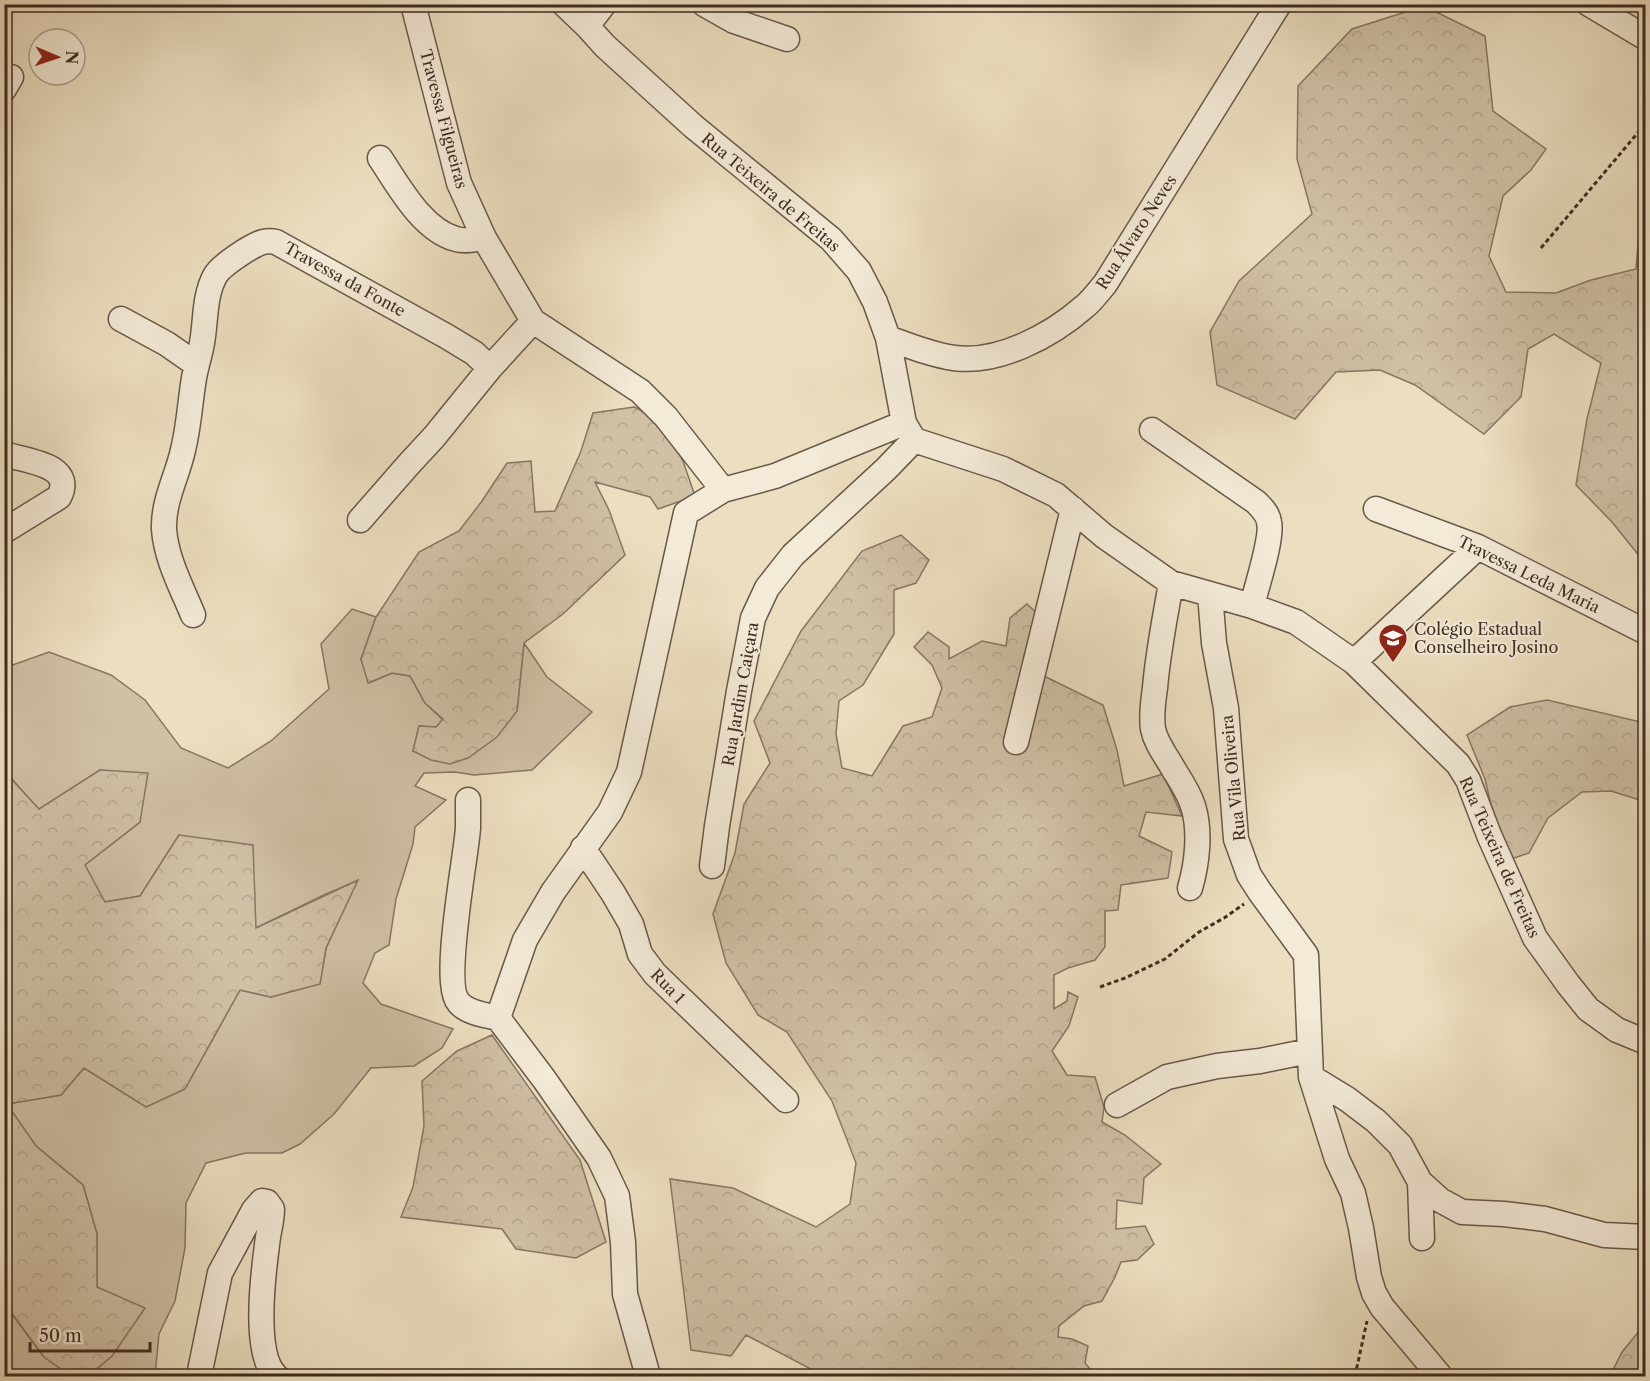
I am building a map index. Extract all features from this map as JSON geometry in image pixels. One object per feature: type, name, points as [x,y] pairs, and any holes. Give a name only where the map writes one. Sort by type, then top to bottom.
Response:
[{"type":"street","name":"Travessa Filgueiras","points":[[413,4],[459,183],[484,238],[533,321],[640,391],[666,417],[723,490]]},
{"type":"street","name":"Rua Teixeira de Freitas","points":[[564,4],[605,46],[693,126],[831,239],[859,271],[875,302],[888,338],[909,431],[1056,495],[1104,536],[1171,583],[1252,606],[1296,622],[1354,662],[1458,764],[1468,780],[1489,835],[1535,938],[1568,984],[1588,1009],[1617,1030],[1646,1042]]},
{"type":"street","points":[[587,26],[604,4]]},
{"type":"street","points":[[704,4],[735,21],[787,39]]},
{"type":"street","name":"Rua Álvaro Neves","points":[[888,338],[955,358],[981,358],[1006,352],[1035,340],[1085,307],[1106,284],[1279,4]]},
{"type":"street","points":[[1589,4],[1646,38]]},
{"type":"street","points":[[380,158],[407,199],[432,225],[455,239],[484,238]]},
{"type":"street","name":"Travessa da Fonte","points":[[193,615],[168,553],[164,516],[183,451],[207,302],[216,273],[240,255],[265,241],[276,242],[447,336],[474,353],[490,368]]},
{"type":"street","points":[[121,319],[167,344],[197,365]]},
{"type":"street","points":[[360,520],[533,321]]},
{"type":"street","points":[[1152,430],[1256,502],[1265,511],[1270,535],[1252,606]]},
{"type":"street","points":[[498,1018],[525,940],[553,892],[610,812],[628,772],[687,513],[723,490],[775,476],[909,431]]},
{"type":"street","name":"Rua Jardim Caiçara","points":[[712,866],[739,691],[753,618],[767,588],[793,555],[886,469],[909,431]]},
{"type":"street","points":[[4,454],[53,468],[62,482],[63,489],[58,497],[4,531]]},
{"type":"street","points":[[1016,742],[1073,509]]},
{"type":"street","name":"Travessa Leda Maria","points":[[1376,509],[1478,547],[1646,632]]},
{"type":"street","points":[[1354,662],[1478,547]]},
{"type":"street","points":[[1171,583],[1158,654],[1152,713],[1158,742],[1194,808],[1197,831],[1196,852],[1190,888]]},
{"type":"street","name":"Rua Vila Oliveira","points":[[1210,594],[1214,643],[1226,708],[1236,839],[1249,875],[1306,955],[1311,1077],[1337,1159],[1353,1193],[1374,1293],[1440,1377]]},
{"type":"street","points":[[468,800],[468,828],[454,932],[454,994],[458,1003],[470,1010],[498,1018],[599,1158],[617,1196],[623,1242],[625,1294],[648,1377]]},
{"type":"street","name":"Rua 1","points":[[583,848],[631,924],[640,954],[655,974],[786,1100]]},
{"type":"street","points":[[1117,1105],[1167,1077],[1309,1051]]},
{"type":"street","points":[[1311,1077],[1347,1099],[1376,1121],[1400,1144],[1420,1182],[1440,1200],[1462,1212],[1545,1219],[1604,1235],[1646,1237]]},
{"type":"street","points":[[1420,1182],[1422,1238]]},
{"type":"street","points":[[199,1377],[220,1273],[254,1210],[262,1201],[267,1202],[272,1209],[272,1221],[267,1243],[261,1307],[265,1354],[276,1377]]},
{"type":"path","points":[[1541,248],[1646,123]]},
{"type":"path","points":[[1100,987],[1165,959],[1199,932],[1224,918],[1260,892]]},
{"type":"path","points":[[1355,1377],[1374,1293]]},
{"type":"green space","points":[[1424,6],[1485,36],[1493,111],[1546,149],[1531,170],[1503,196],[1489,256],[1506,292],[1556,293],[1591,280],[1636,269],[1640,220],[1645,218],[1645,563],[1612,522],[1576,485],[1587,419],[1601,363],[1554,334],[1528,349],[1521,397],[1484,434],[1415,385],[1380,370],[1336,372],[1295,419],[1217,385],[1210,332],[1239,281],[1312,214],[1297,159],[1298,86],[1352,29]]},
{"type":"green space","points":[[634,407],[659,418],[683,461],[695,496],[658,509],[650,497],[595,482],[609,510],[625,555],[563,614],[524,643],[517,711],[497,737],[468,758],[450,764],[431,760],[413,751],[419,726],[436,727],[443,719],[425,703],[410,676],[392,673],[368,683],[361,659],[376,617],[419,552],[459,531],[507,463],[531,461],[535,512],[555,511],[581,451],[593,413]]},
{"type":"green space","points":[[901,535],[929,560],[916,583],[894,590],[894,634],[863,685],[839,701],[836,734],[842,768],[872,776],[903,726],[932,717],[942,688],[932,665],[914,647],[928,632],[949,647],[949,659],[982,641],[1006,646],[1010,618],[1027,604],[1043,619],[1040,674],[1103,705],[1117,750],[1124,786],[1163,774],[1182,816],[1146,812],[1139,836],[1172,852],[1168,878],[1121,885],[1118,910],[1105,911],[1105,947],[1095,960],[1054,975],[1054,1009],[1067,1001],[1068,992],[1078,997],[1069,1026],[1052,1051],[1067,1075],[1095,1077],[1104,1107],[1102,1122],[1125,1135],[1161,1164],[1144,1178],[1142,1204],[1117,1200],[1116,1229],[1145,1226],[1154,1244],[1137,1260],[1121,1262],[1102,1301],[1084,1306],[1059,1326],[1058,1337],[1072,1339],[1088,1346],[1085,1363],[1096,1376],[824,1376],[746,1335],[731,1356],[691,1350],[670,1179],[733,1188],[816,1227],[850,1204],[856,1163],[832,1101],[787,1032],[758,1015],[726,963],[713,914],[735,853],[744,804],[770,763],[754,721],[801,631],[862,551]]},
{"type":"green space","points":[[352,609],[376,617],[361,659],[369,683],[392,673],[410,676],[425,703],[443,720],[436,727],[419,726],[413,751],[517,711],[524,643],[547,677],[592,712],[532,770],[474,775],[455,772],[424,773],[415,786],[446,800],[415,827],[413,844],[396,899],[389,945],[375,953],[363,983],[381,1004],[453,1029],[442,1048],[414,1066],[371,1068],[334,1114],[300,1144],[282,1153],[246,1153],[206,1163],[186,1203],[185,1248],[175,1301],[159,1334],[155,1376],[88,1376],[112,1356],[97,1288],[97,1234],[83,1185],[36,1146],[6,1104],[61,1095],[84,1068],[146,1107],[185,1089],[240,990],[271,997],[320,984],[326,948],[357,881],[256,928],[179,835],[140,896],[104,902],[85,865],[140,822],[100,770],[39,810],[5,771],[4,668],[49,652],[111,675],[145,700],[181,748],[228,768],[271,741],[329,689],[321,644]]},
{"type":"green space","points":[[1547,700],[1645,723],[1645,803],[1611,791],[1582,792],[1548,818],[1529,853],[1511,859],[1495,822],[1485,779],[1467,735],[1510,707]]},
{"type":"green space","points":[[100,770],[148,773],[140,822],[85,865],[105,902],[140,896],[179,835],[253,845],[256,928],[358,880],[326,948],[320,984],[271,997],[240,990],[185,1089],[146,1107],[84,1068],[61,1095],[7,1104],[36,1146],[83,1185],[97,1234],[97,1287],[145,1308],[112,1356],[88,1376],[71,1376],[44,1357],[5,1304],[4,771],[39,809]]},
{"type":"green space","points":[[492,1035],[580,1160],[606,1242],[576,1258],[516,1249],[502,1229],[401,1217],[413,1187],[424,1126],[422,1081],[457,1051]]},
{"type":"green space","points":[[4,1304],[44,1357],[71,1376],[5,1376]]},
{"type":"green space","points":[[1645,1324],[1645,1376],[1610,1376],[1622,1352]]},
{"type":"place","name":"Colégio Estadual Conselheiro Josino","points":[[1393,664]]}]
